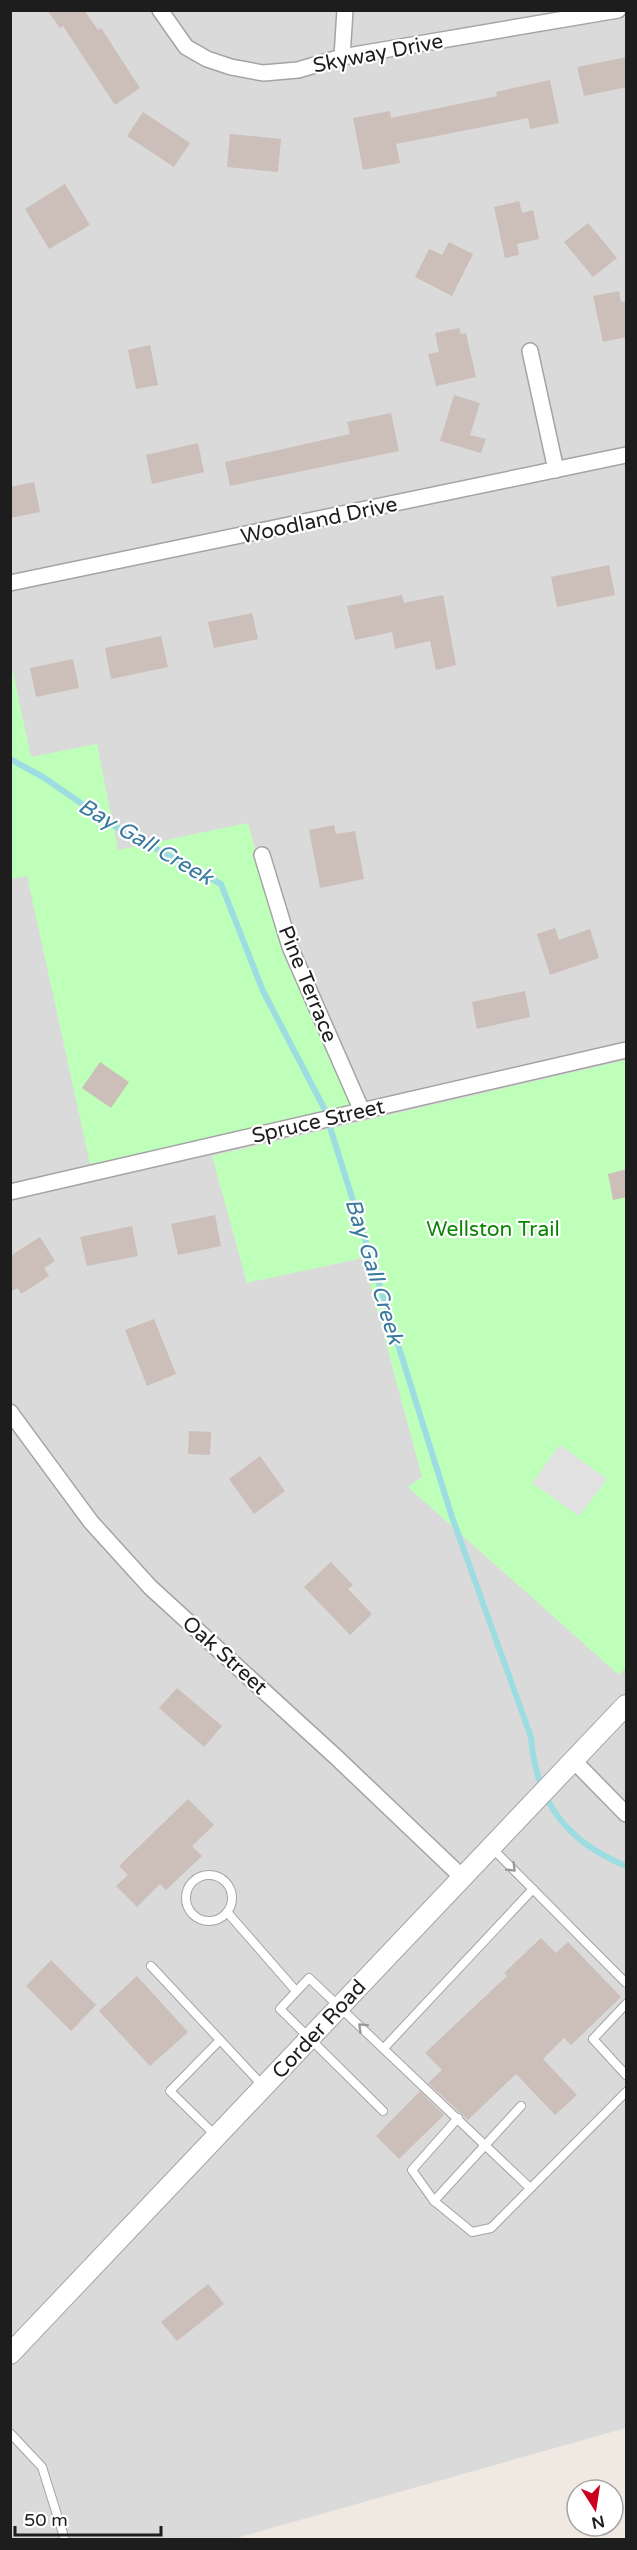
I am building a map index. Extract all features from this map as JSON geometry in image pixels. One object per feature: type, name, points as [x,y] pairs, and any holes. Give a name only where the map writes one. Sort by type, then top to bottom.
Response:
[{"type":"street","name":"Skyway Drive","points":[[160,10],[186,47],[207,59],[231,67],[263,73],[298,70],[342,57],[618,10]]},
{"type":"street","points":[[342,57],[345,10]]},
{"type":"street","points":[[530,351],[556,470]]},
{"type":"street","name":"Woodland Drive","points":[[10,583],[627,455]]},
{"type":"street","name":"Pine Terrace","points":[[262,855],[290,947],[356,1113]]},
{"type":"street","name":"Spruce Street","points":[[10,1192],[627,1050]]},
{"type":"street","name":"Oak Street","points":[[10,1412],[91,1522],[150,1587],[336,1757],[463,1878]]},
{"type":"street","name":"Corder Road","points":[[10,2354],[627,1705]]},
{"type":"street","points":[[574,1761],[627,1814]]},
{"type":"lane","points":[[491,1848],[627,1983]]},
{"type":"lane","points":[[204,1875],[220,1877],[226,1882],[232,1897],[226,1911],[215,1920],[195,1916],[190,1911],[186,1897],[191,1883],[204,1875]]},
{"type":"lane","points":[[384,2048],[533,1889]]},
{"type":"lane","points":[[226,1911],[296,1991]]},
{"type":"lane","points":[[151,1966],[264,2087]]},
{"type":"lane","points":[[383,2111],[280,2009],[309,1978],[530,2188]]},
{"type":"lane","points":[[627,2004],[593,2039],[627,2076]]},
{"type":"lane","points":[[216,2137],[170,2091],[220,2040]]},
{"type":"lane","points":[[458,2118],[412,2170],[434,2201],[472,2232],[490,2228],[627,2092]]},
{"type":"lane","points":[[434,2201],[521,2106]]},
{"type":"lane","points":[[10,2433],[42,2468],[65,2540]]},
{"type":"shaded area","points":[[11,11],[626,11],[626,2428],[233,2539],[11,2540]]},
{"type":"shaded area","points":[[560,1445],[607,1479],[579,1516],[532,1483]]},
{"type":"green space","points":[[10,659],[31,757],[97,744],[118,850],[248,823],[284,955],[354,1107],[90,1164],[27,876],[11,879]]},
{"type":"green space","name":"Wellston Trail","points":[[626,1060],[626,1667],[619,1675],[408,1487],[422,1477],[363,1258],[247,1283],[212,1156]]},
{"type":"building","points":[[47,10],[84,10],[98,30],[101,28],[140,88],[115,105],[63,26],[60,28]]},
{"type":"building","points":[[627,57],[627,87],[584,96],[577,67]]},
{"type":"building","points":[[550,80],[559,123],[530,129],[528,118],[396,144],[400,163],[363,170],[353,118],[390,111],[391,118],[497,96],[496,92]]},
{"type":"building","points":[[143,112],[190,143],[174,167],[127,136]]},
{"type":"building","points":[[230,134],[281,139],[278,172],[227,167]]},
{"type":"building","points":[[65,184],[90,225],[49,249],[25,209]]},
{"type":"building","points":[[519,201],[522,213],[533,210],[539,239],[517,244],[519,255],[505,258],[494,207]]},
{"type":"building","points":[[588,223],[617,258],[593,277],[564,242]]},
{"type":"building","points":[[449,242],[473,254],[452,296],[415,277],[429,249],[442,255]]},
{"type":"building","points":[[619,291],[621,302],[627,301],[627,337],[603,342],[593,296]]},
{"type":"building","points":[[459,328],[461,334],[466,333],[476,377],[436,386],[428,354],[439,352],[435,333]]},
{"type":"building","points":[[150,345],[158,385],[136,389],[128,350]]},
{"type":"building","points":[[454,395],[480,403],[470,435],[486,439],[481,453],[440,441]]},
{"type":"building","points":[[391,413],[399,451],[230,486],[225,462],[350,434],[347,422]]},
{"type":"building","points":[[198,443],[204,472],[152,484],[146,455]]},
{"type":"building","points":[[34,482],[40,512],[10,518],[10,487]]},
{"type":"building","points":[[609,565],[615,595],[557,607],[551,577]]},
{"type":"building","points":[[402,595],[404,603],[443,595],[456,665],[436,670],[430,641],[395,649],[392,632],[355,640],[347,606]]},
{"type":"building","points":[[252,613],[258,639],[214,648],[208,622]]},
{"type":"building","points":[[161,636],[168,667],[111,679],[105,648]]},
{"type":"building","points":[[73,659],[79,688],[36,697],[30,668]]},
{"type":"building","points":[[334,825],[336,834],[355,831],[364,879],[320,888],[309,830]]},
{"type":"building","points":[[555,928],[559,940],[590,929],[599,958],[550,975],[537,934]]},
{"type":"building","points":[[525,991],[530,1017],[477,1029],[472,1002]]},
{"type":"building","points":[[100,1062],[129,1082],[111,1108],[82,1088]]},
{"type":"building","points":[[627,1169],[627,1197],[613,1200],[608,1174]]},
{"type":"building","points":[[215,1215],[221,1246],[178,1255],[171,1224]]},
{"type":"building","points":[[132,1226],[138,1256],[87,1266],[80,1237]]},
{"type":"building","points":[[40,1237],[55,1261],[44,1268],[49,1276],[21,1294],[18,1288],[10,1292],[10,1256]]},
{"type":"building","points":[[154,1319],[176,1374],[147,1386],[125,1330]]},
{"type":"building","points":[[189,1431],[211,1432],[210,1455],[188,1454]]},
{"type":"building","points":[[260,1456],[285,1491],[254,1514],[229,1479]]},
{"type":"building","points":[[331,1562],[353,1585],[348,1589],[372,1614],[350,1635],[304,1587]]},
{"type":"building","points":[[177,1688],[222,1726],[204,1747],[159,1708]]},
{"type":"building","points":[[188,1799],[214,1825],[192,1846],[202,1856],[166,1890],[160,1884],[137,1907],[116,1886],[128,1875],[119,1866]]},
{"type":"building","points":[[541,1938],[556,1953],[568,1942],[621,1997],[571,2045],[564,2038],[543,2059],[577,2095],[555,2115],[516,2074],[468,2120],[428,2083],[442,2070],[425,2053],[507,1976],[504,1973]]},
{"type":"building","points":[[51,1960],[96,2005],[71,2031],[26,1986]]},
{"type":"building","points":[[137,1976],[188,2032],[150,2066],[99,2011]]},
{"type":"building","points":[[420,2091],[444,2115],[399,2159],[376,2136]]},
{"type":"building","points":[[208,2284],[224,2304],[177,2341],[161,2322]]},
{"type":"waterway","name":"Bay Gall Creek","points":[[10,759],[43,777],[111,824],[221,884],[263,991],[324,1108],[452,1517],[531,1737],[540,1781],[558,1817],[571,1832],[587,1845],[626,1866]]}]
